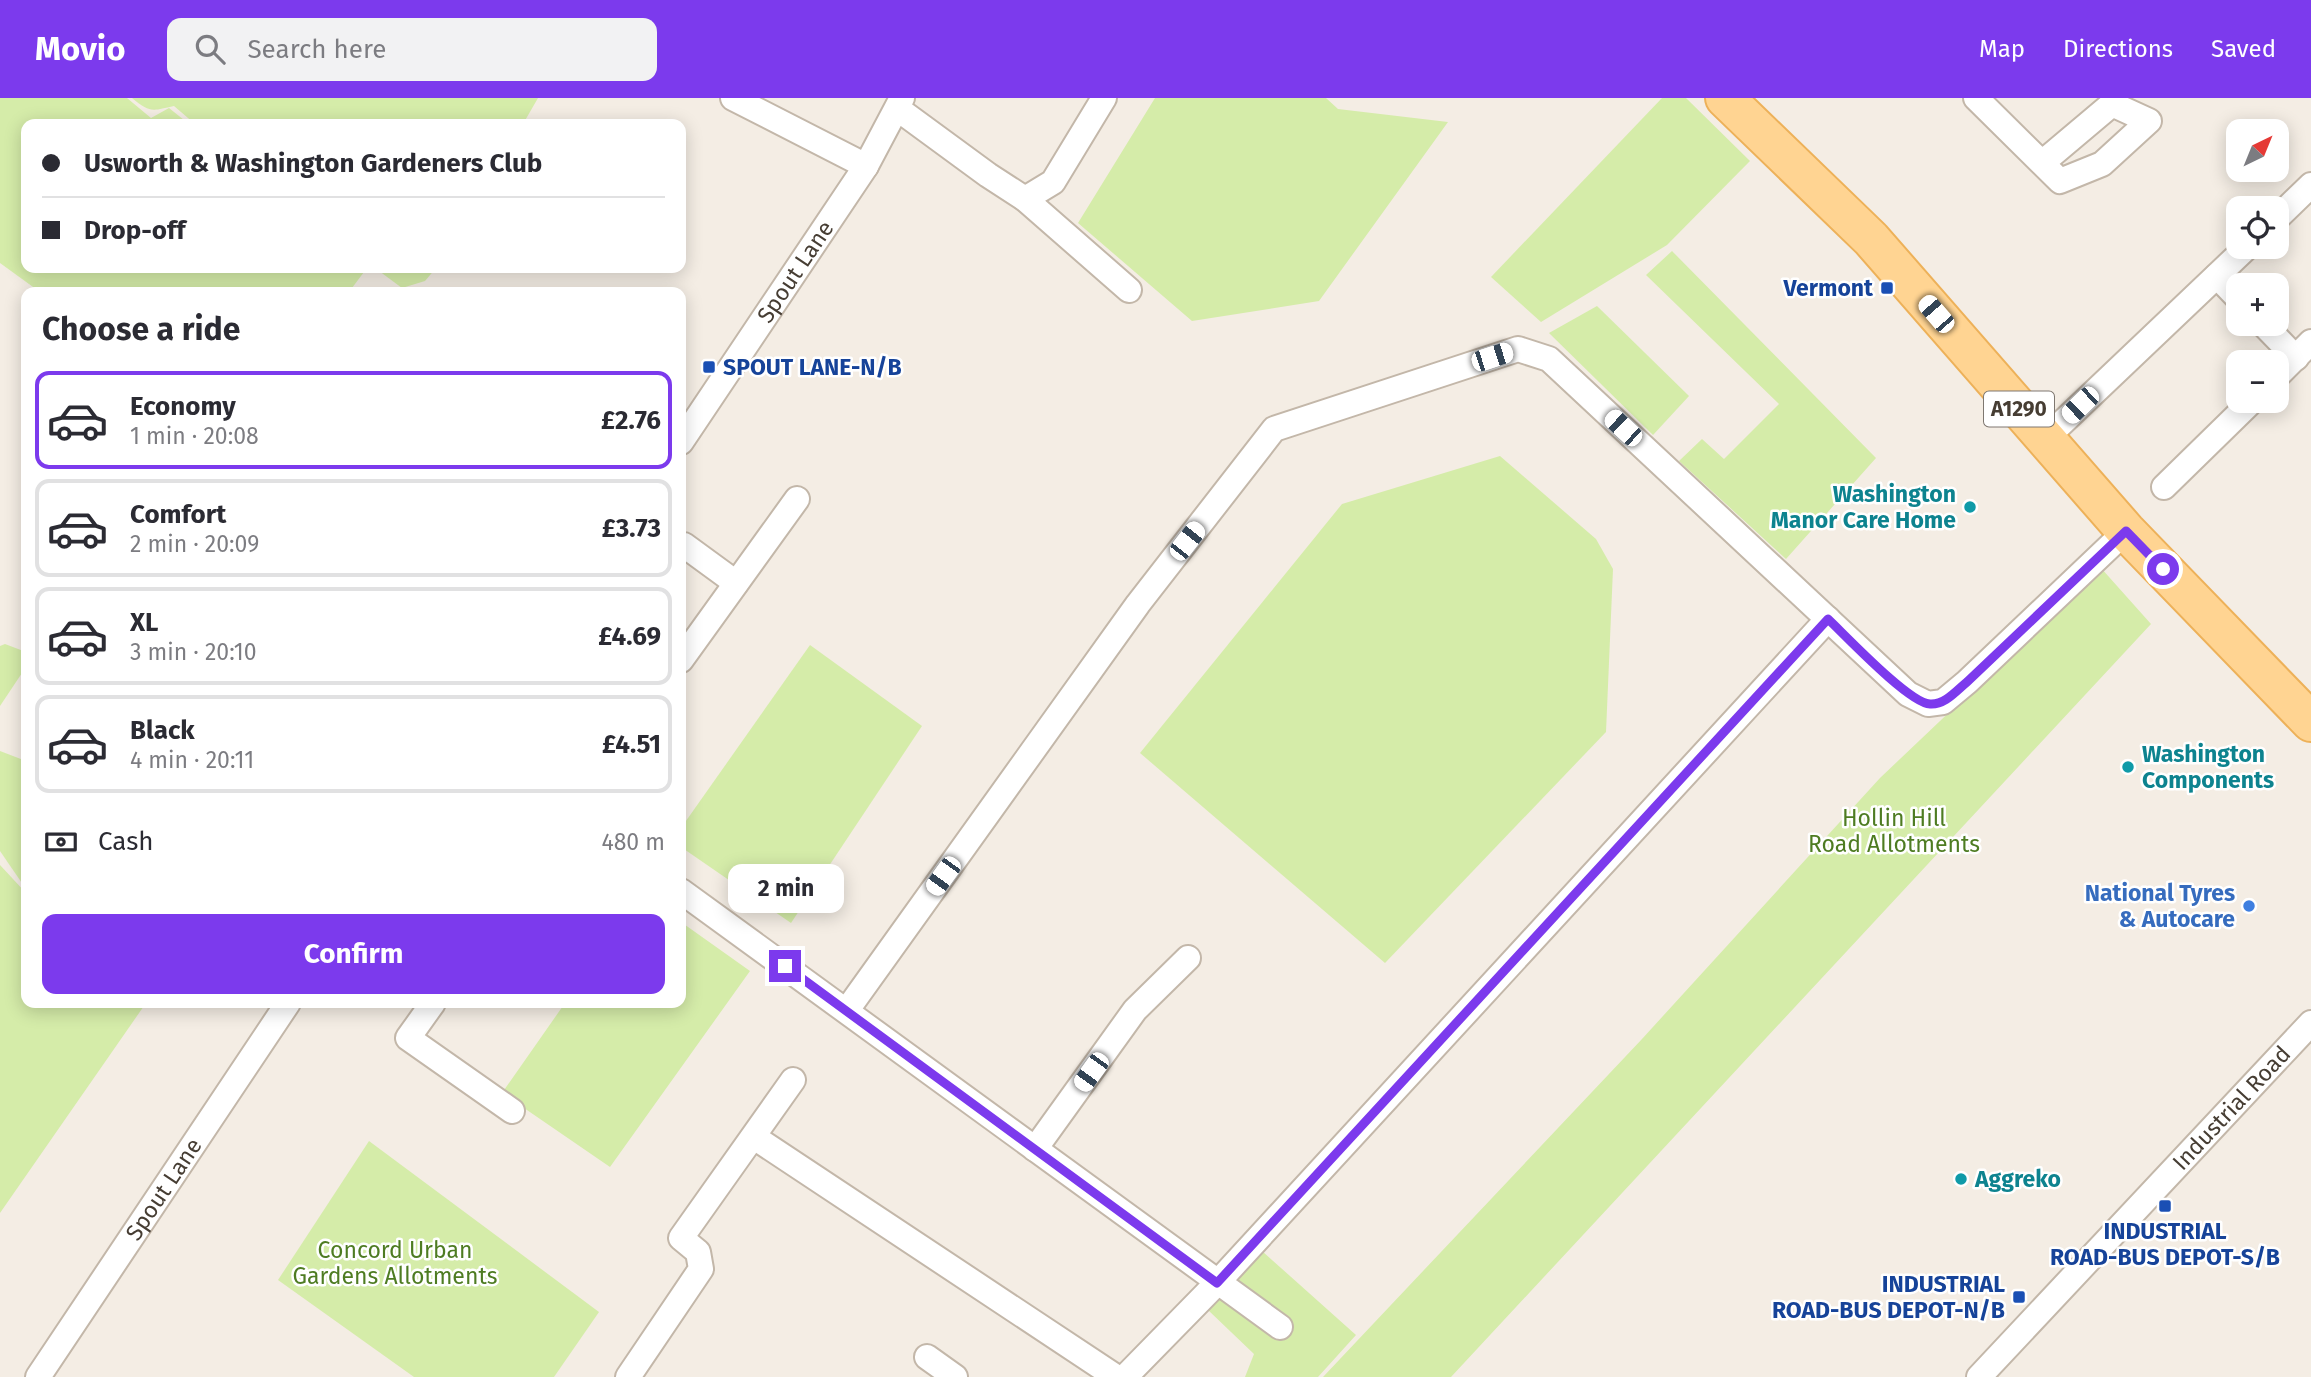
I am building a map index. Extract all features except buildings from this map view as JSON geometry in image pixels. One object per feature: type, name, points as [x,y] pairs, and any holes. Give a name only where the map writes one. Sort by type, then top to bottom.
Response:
[{"type":"main road","name":"A1290","points":[[1740,103],[1871,239],[2126,531],[2311,722]]},
{"type":"street","points":[[733,98],[866,166]]},
{"type":"street","points":[[1025,199],[1053,182],[1104,98]]},
{"type":"street","points":[[1976,98],[2042,163]]},
{"type":"street","points":[[900,103],[988,175],[1025,199],[1129,290]]},
{"type":"street","name":"Spout Lane","points":[[686,435],[866,166],[900,103]]},
{"type":"street","points":[[2289,206],[2311,185]]},
{"type":"street","points":[[2045,439],[2235,259]]},
{"type":"street","points":[[2217,276],[2226,285]]},
{"type":"street","points":[[2282,336],[2304,350],[2289,364]]},
{"type":"street","points":[[847,1010],[1131,613],[1274,429],[1518,349],[1549,359],[1908,694],[1928,704],[1943,702],[2126,531]]},
{"type":"street","points":[[2164,487],[2240,413]]},
{"type":"street","points":[[686,653],[797,499]]},
{"type":"street","points":[[686,546],[736,583]]},
{"type":"street","points":[[1125,1377],[1217,1283],[1828,619]]},
{"type":"street","points":[[686,895],[1280,1327]]},
{"type":"street","points":[[1035,1149],[1135,1010],[1188,957]]},
{"type":"street","name":"Spout Lane","points":[[38,1377],[285,1008]]},
{"type":"street","points":[[429,1008],[408,1038],[512,1111]]},
{"type":"street","name":"Industrial Road","points":[[1979,1377],[2311,1023]]},
{"type":"street","points":[[628,1377],[701,1269],[698,1252],[681,1237],[793,1080]]},
{"type":"street","points":[[754,1137],[1116,1377]]},
{"type":"street","points":[[927,1357],[955,1377]]},
{"type":"green space","points":[[0,98],[127,98],[151,118],[169,108],[183,119],[21,119],[21,273],[363,273],[353,287],[33,287],[0,263]]},
{"type":"green space","points":[[132,98],[538,98],[526,119],[189,119],[174,106],[152,110]]},
{"type":"green space","points":[[1155,98],[1326,98],[1338,109],[1448,122],[1319,301],[1192,321],[1078,223]]},
{"type":"green space","points":[[1662,98],[1686,98],[1750,161],[1667,245],[1541,322],[1491,277]]},
{"type":"green space","points":[[1672,251],[1876,458],[1786,559],[1679,461],[1702,439],[1724,459],[1779,404],[1646,275]]},
{"type":"green space","points":[[382,273],[432,273],[425,281],[401,287]]},
{"type":"green space","points":[[1597,306],[1689,396],[1653,435],[1549,333]]},
{"type":"green space","points":[[1500,456],[1596,539],[1613,569],[1606,732],[1385,963],[1140,753],[1342,504]]},
{"type":"green space","name":"Hollin Hill Road Allotments","points":[[2101,568],[2151,624],[1451,1377],[1323,1377],[1642,1039],[1880,778]]},
{"type":"green space","points":[[5,644],[21,650],[21,674],[0,706],[0,646]]},
{"type":"green space","points":[[810,645],[922,726],[791,923],[686,850],[686,821]]},
{"type":"green space","points":[[0,751],[21,759],[21,882],[0,851]]},
{"type":"green space","points":[[0,865],[21,888],[21,1008],[143,1008],[0,1213]]},
{"type":"green space","points":[[686,926],[750,971],[610,1167],[502,1093],[562,1008],[686,1008]]},
{"type":"green space","name":"Concord Urban Gardens Allotments","points":[[369,1141],[599,1312],[554,1377],[414,1377],[278,1280]]},
{"type":"green space","points":[[1262,1251],[1356,1335],[1318,1377],[1245,1377],[1254,1354],[1208,1310]]},
{"type":"place","name":"Vermont","points":[[1887,288]]},
{"type":"place","name":"SPOUT LANE-N/B","points":[[709,367]]},
{"type":"place","name":"Washington Manor Care Home","points":[[1970,507]]},
{"type":"place","name":"Washington Components","points":[[2128,767]]},
{"type":"place","name":"National Tyres & Autocare","points":[[2249,906]]},
{"type":"place","name":"Aggreko","points":[[1961,1179]]},
{"type":"place","name":"INDUSTRIAL ROAD-BUS DEPOT-S/B","points":[[2165,1206]]},
{"type":"place","name":"INDUSTRIAL ROAD-BUS DEPOT-N/B","points":[[2019,1297]]},
{"type":"route","points":[[785,966],[1217,1283],[1828,619],[1908,694],[1928,704],[1943,702],[2126,531],[2163,569]]}]
